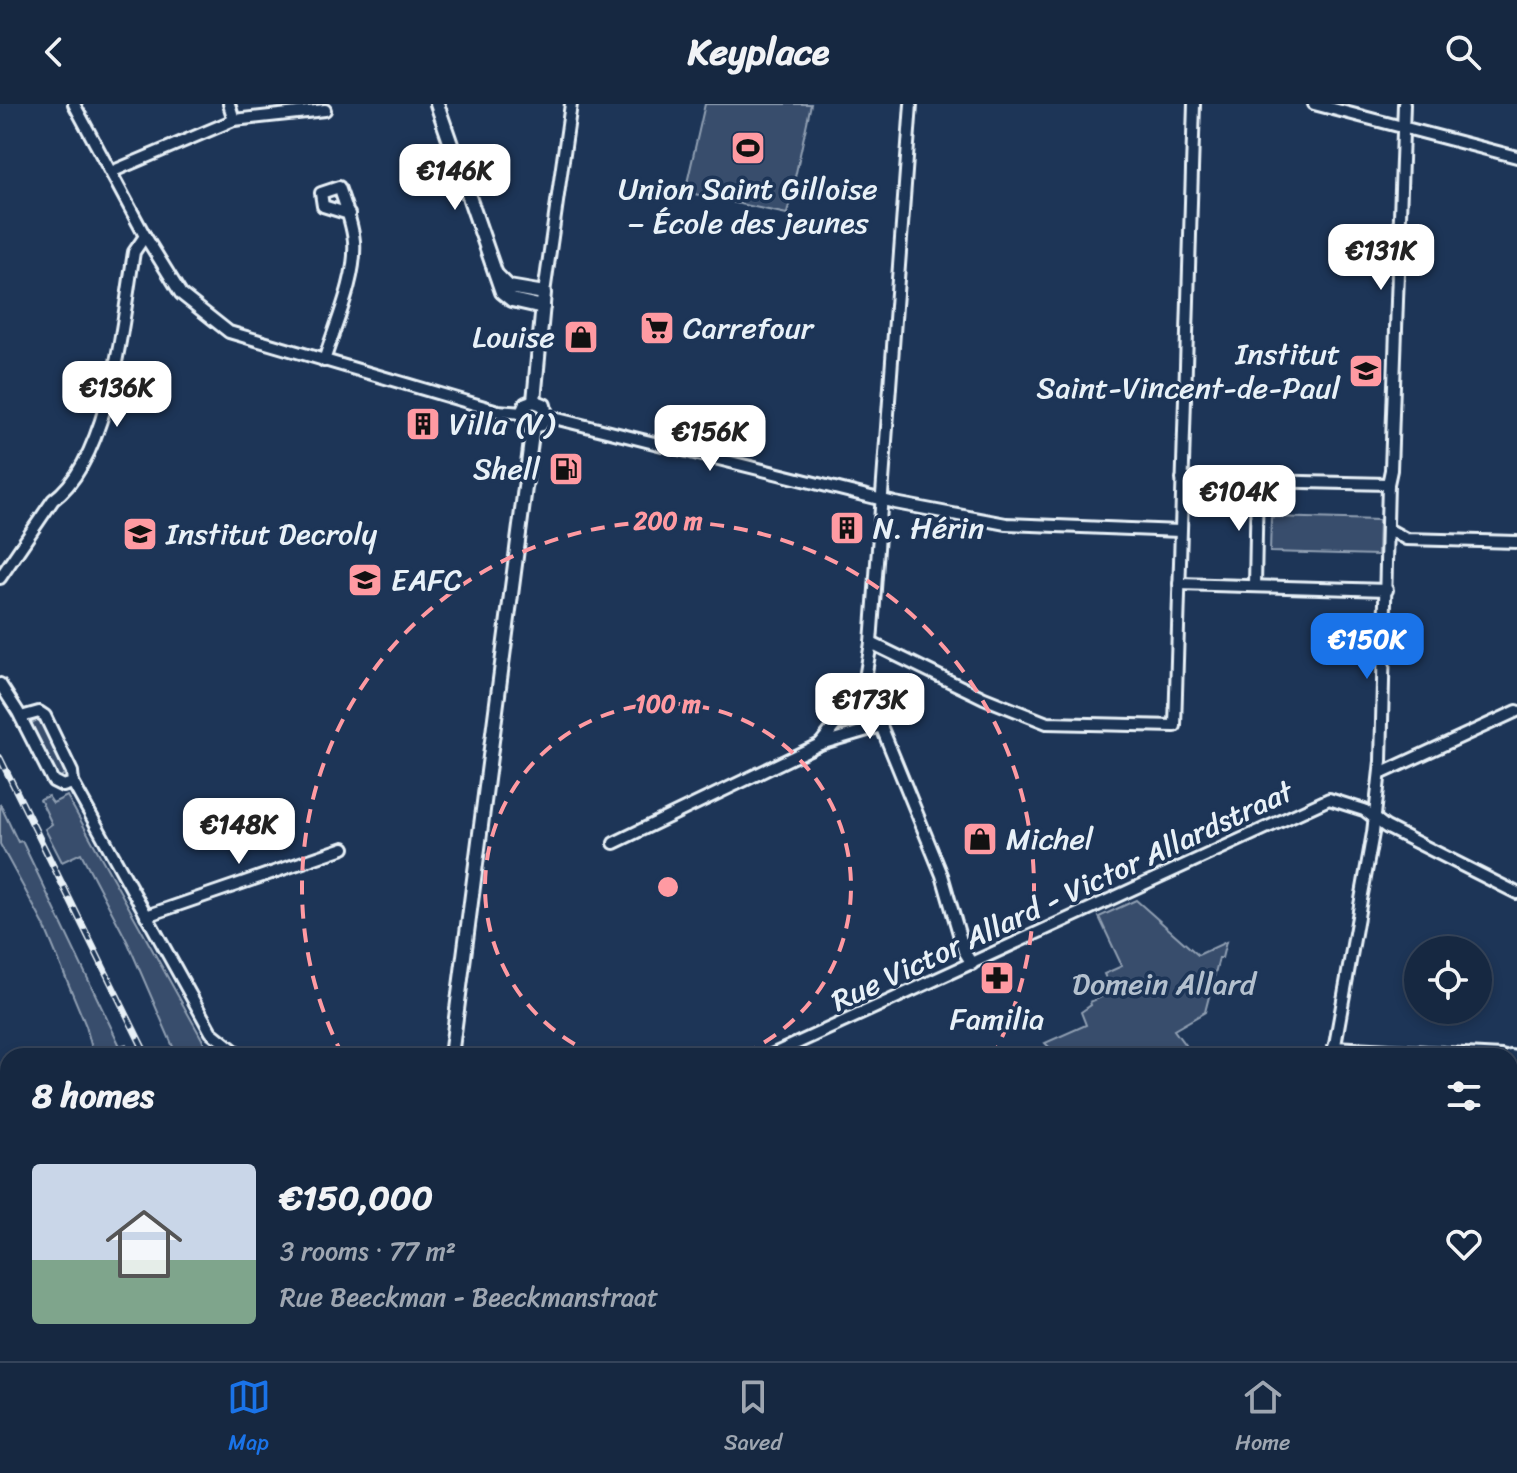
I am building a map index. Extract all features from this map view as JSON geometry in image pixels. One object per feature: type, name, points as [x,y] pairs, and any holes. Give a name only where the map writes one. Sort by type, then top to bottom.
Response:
[{"type":"street","points":[[74,104],[145,236],[181,294],[229,332],[498,411],[522,413]]},
{"type":"street","points":[[229,104],[234,120]]},
{"type":"street","points":[[437,104],[502,292],[512,300],[543,307]]},
{"type":"street","points":[[534,401],[544,293],[571,104]]},
{"type":"street","points":[[820,744],[857,698],[864,684],[871,643],[911,104]]},
{"type":"street","points":[[871,643],[984,698],[1047,723],[1175,726],[1194,104]]},
{"type":"street","points":[[1314,104],[1517,157]]},
{"type":"street","points":[[1335,1048],[1380,774],[1404,104]]},
{"type":"street","points":[[111,172],[234,120],[325,110]]},
{"type":"street","points":[[324,361],[353,267],[354,241],[349,214]]},
{"type":"street","points":[[0,578],[53,500],[61,494],[96,439],[105,411],[134,252],[145,236]]},
{"type":"street","points":[[496,274],[509,287],[544,293]]},
{"type":"street","points":[[534,401],[544,405],[546,416],[541,424],[533,426],[525,421],[522,413],[526,404],[534,401]]},
{"type":"street","points":[[546,416],[881,499],[1006,524],[1180,531]]},
{"type":"street","points":[[452,1048],[533,426]]},
{"type":"street","points":[[1182,479],[1388,484]]},
{"type":"street","points":[[1255,586],[1257,482]]},
{"type":"street","points":[[1388,529],[1406,539],[1517,542]]},
{"type":"street","points":[[1388,548],[1406,539]]},
{"type":"street","points":[[1179,584],[1387,590]]},
{"type":"street","points":[[0,684],[21,717],[53,781],[63,786],[73,783]]},
{"type":"street","points":[[864,684],[942,875],[964,951],[972,964]]},
{"type":"street","points":[[1380,774],[1517,711]]},
{"type":"street","points":[[21,717],[39,712],[45,716],[72,772],[73,783],[146,916],[211,1032],[231,1048]]},
{"type":"street","points":[[614,843],[820,744],[881,726]]},
{"type":"street","name":"Rue Victor Allard - Victor Allardstraat","points":[[787,1048],[1329,799],[1364,810],[1386,827],[1517,893]]},
{"type":"street","points":[[146,916],[344,848]]},
{"type":"green space","name":"Union Saint Gilloise – École des jeunes","points":[[705,104],[811,104],[787,214],[685,192]]},
{"type":"green space","points":[[1271,517],[1379,520],[1378,555],[1270,552]]},
{"type":"green space","points":[[37,720],[43,723],[65,767],[61,777],[55,776],[32,729],[32,723]]},
{"type":"green space","points":[[48,796],[53,803],[67,796],[206,1048],[174,1048],[128,943],[81,853],[62,862],[45,829],[52,824],[40,799]]},
{"type":"green space","points":[[0,804],[18,842],[22,841],[120,1046],[126,1044],[128,1048],[92,1048],[86,1026],[44,925],[0,844]]},
{"type":"green space","name":"Domein Allard","points":[[1136,900],[1198,955],[1226,942],[1205,1012],[1174,1030],[1187,1048],[1050,1048],[1045,1043],[1086,1025],[1081,1012],[1091,1005],[1090,1002],[1112,992],[1104,974],[1122,966],[1099,917]]},
{"type":"railway","points":[[0,758],[143,1048]]},
{"type":"place","name":"Union Saint Gilloise – École des jeunes","points":[[748,148]]},
{"type":"place","name":"Carrefour","points":[[657,328]]},
{"type":"place","name":"Louise","points":[[581,337]]},
{"type":"place","name":"Institut Saint-Vincent-de-Paul","points":[[1366,371]]},
{"type":"place","name":"Villa (V)","points":[[423,424]]},
{"type":"place","name":"Shell","points":[[566,469]]},
{"type":"place","name":"N. Hérin","points":[[847,528]]},
{"type":"place","name":"Institut Decroly","points":[[140,534]]},
{"type":"place","name":"EAFC","points":[[365,580]]},
{"type":"place","name":"Michel","points":[[980,839]]},
{"type":"place","name":"Familia","points":[[997,978]]}]
